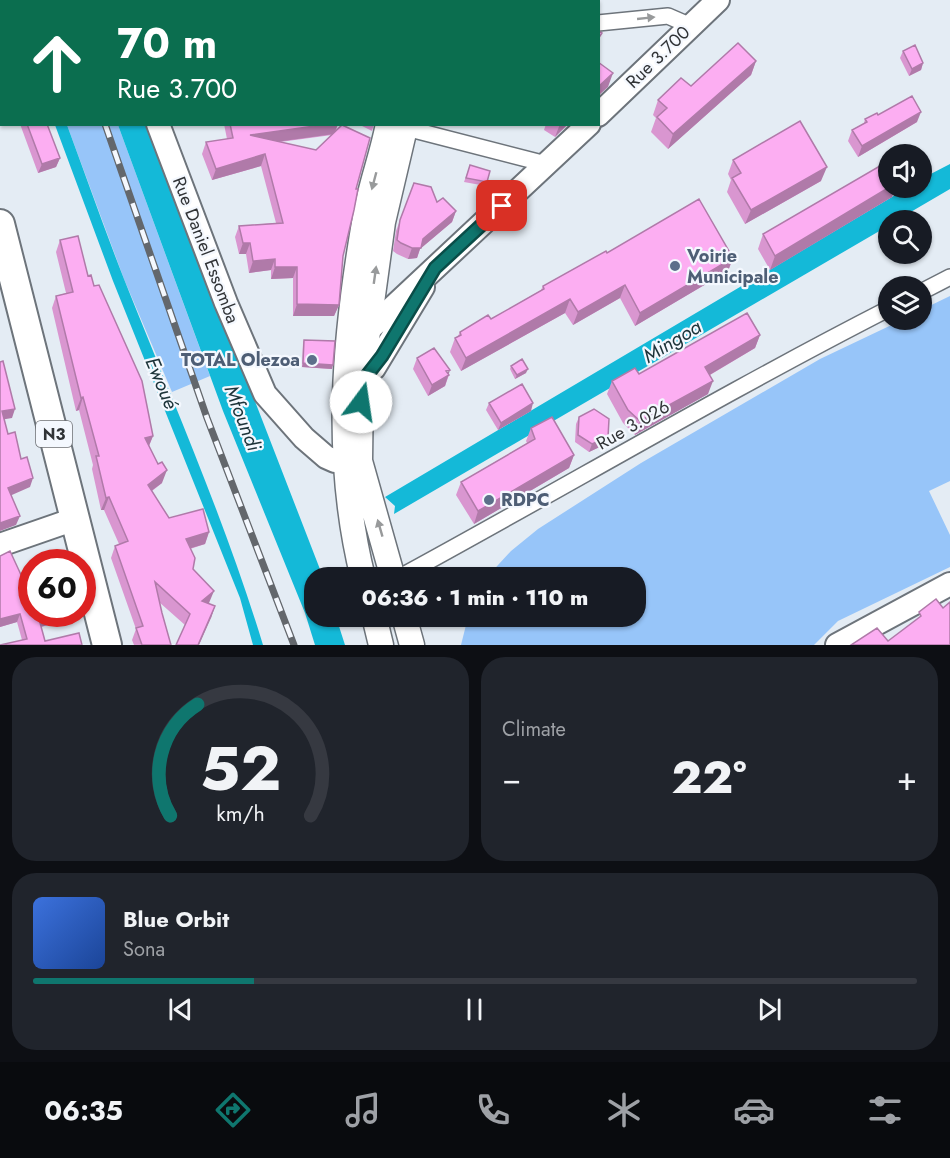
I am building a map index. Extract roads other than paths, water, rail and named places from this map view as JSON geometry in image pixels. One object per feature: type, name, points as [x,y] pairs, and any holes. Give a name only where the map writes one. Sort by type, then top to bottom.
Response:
[{"type":"highway","name":"N3","points":[[0,224],[106,645]]},
{"type":"main road","name":"Rue 3.700","points":[[600,113],[718,0]]},
{"type":"main road","name":"Rue Daniel Essomba","points":[[159,126],[226,303],[265,394],[315,449],[354,470]]},
{"type":"main road","points":[[347,348],[367,332],[587,126]]},
{"type":"main road","points":[[352,387],[367,332],[383,222],[391,132]]},
{"type":"main road","points":[[360,567],[352,531],[354,470],[352,387],[347,348],[365,215],[391,132]]},
{"type":"main road","points":[[352,387],[382,356],[435,268]]},
{"type":"main road","points":[[354,470],[389,567]]},
{"type":"main road","points":[[0,545],[75,519]]},
{"type":"main road","points":[[837,645],[950,584]]},
{"type":"main road","points":[[377,627],[381,645]]},
{"type":"main road","points":[[407,627],[412,645]]},
{"type":"street","points":[[600,23],[668,16],[691,26]]},
{"type":"street","points":[[391,132],[546,164]]},
{"type":"street","points":[[932,286],[950,277]]},
{"type":"street","name":"Rue 3.026","points":[[419,567],[505,521],[713,402],[878,314]]},
{"type":"water","name":"Ewoué","points":[[55,126],[67,126],[124,279],[215,506],[263,645],[253,645],[240,598],[113,281]]},
{"type":"water","name":"Mfoundi","points":[[118,126],[148,126],[319,567],[304,567],[304,611],[223,411]]},
{"type":"water","name":"Mingoa","points":[[950,164],[950,189],[914,210],[878,210],[878,232],[394,514],[395,506],[385,497],[890,198],[932,198],[932,173]]},
{"type":"water","points":[[309,627],[339,627],[345,645],[315,645]]},
{"type":"railway","points":[[106,126],[207,418],[294,645]]},
{"type":"place","name":"Voirie Municipale","points":[[675,266]]},
{"type":"place","name":"TOTAL Olezoa","points":[[312,360]]},
{"type":"place","name":"RDPC","points":[[489,500]]}]
